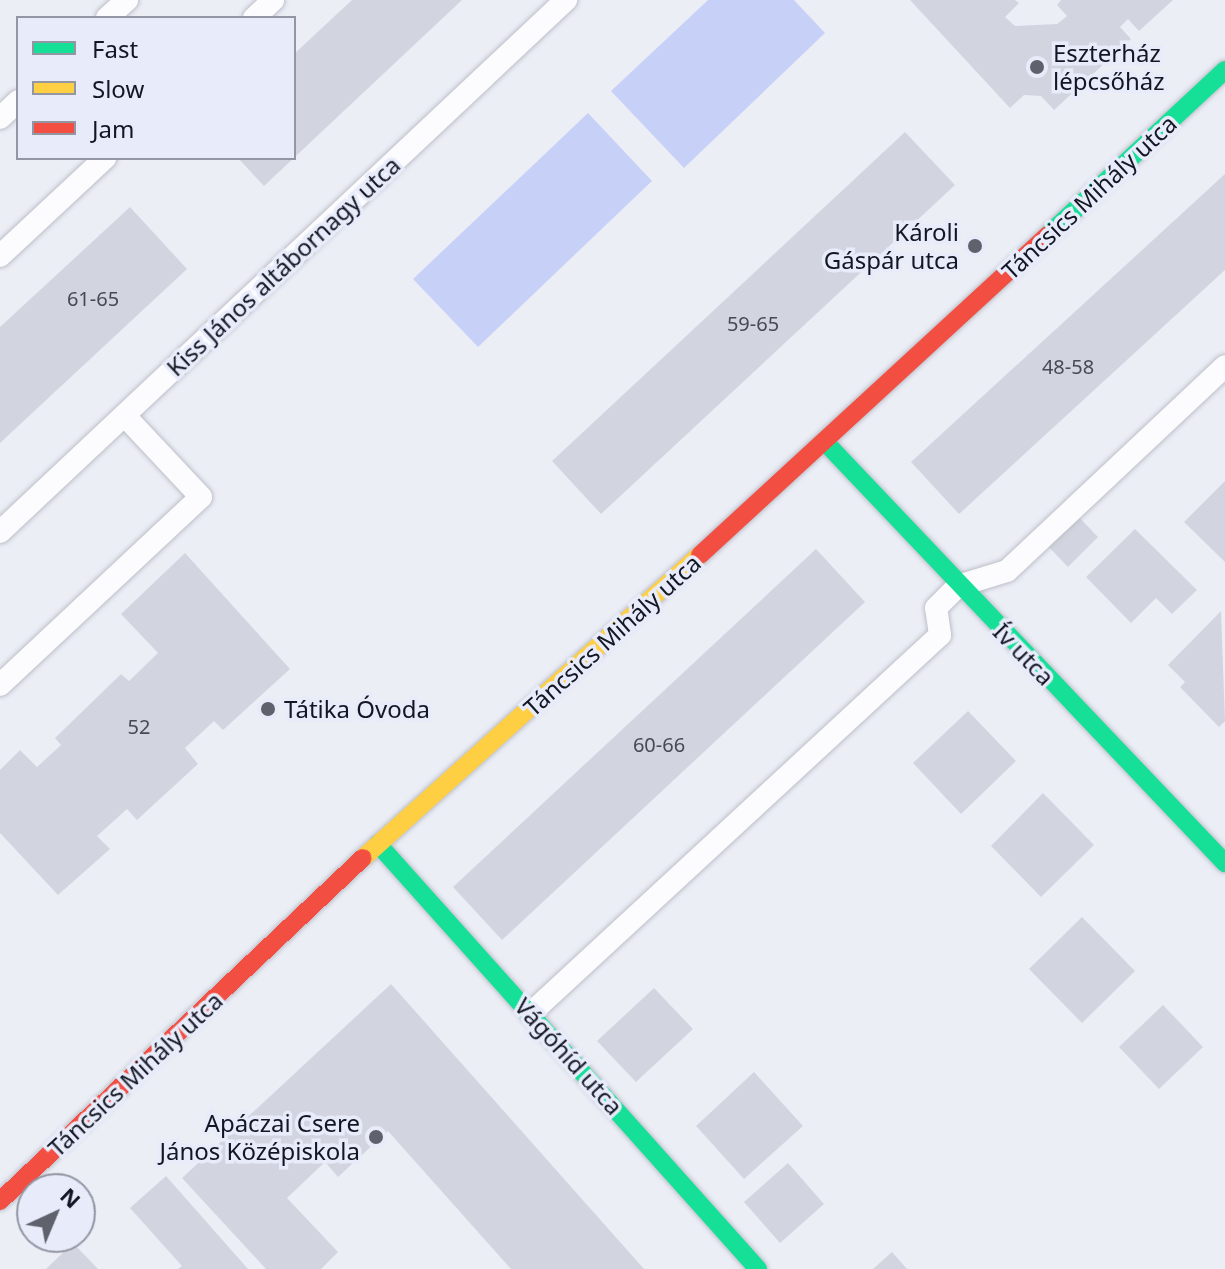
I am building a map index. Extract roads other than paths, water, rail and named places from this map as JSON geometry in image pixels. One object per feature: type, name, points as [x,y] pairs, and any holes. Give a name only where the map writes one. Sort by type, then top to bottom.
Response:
[{"type":"street","name":"Táncsics Mihály utca","points":[[0,1201],[378,844],[825,442],[1225,70]]},
{"type":"street","name":"Ív utca","points":[[825,442],[958,586],[1225,863]]},
{"type":"street","name":"Vágóhíd utca","points":[[378,844],[758,1269]]},
{"type":"lane","points":[[109,16],[127,0]]},
{"type":"lane","points":[[256,16],[273,0]]},
{"type":"lane","name":"Kiss János altábornagy utca","points":[[0,532],[566,0]]},
{"type":"lane","points":[[0,118],[16,103]]},
{"type":"lane","points":[[1,253],[103,160]]},
{"type":"lane","points":[[531,1013],[940,635],[936,608],[958,586],[1007,571],[1225,366]]},
{"type":"lane","points":[[0,685],[201,497],[125,416]]},
{"type":"place","name":"Eszterház lépcsőház","points":[[1037,67]]},
{"type":"place","name":"Károli Gáspár utca","points":[[975,246]]},
{"type":"place","name":"Tátika Óvoda","points":[[268,709]]},
{"type":"place","name":"Apáczai Csere János Középiskola","points":[[376,1137]]}]
